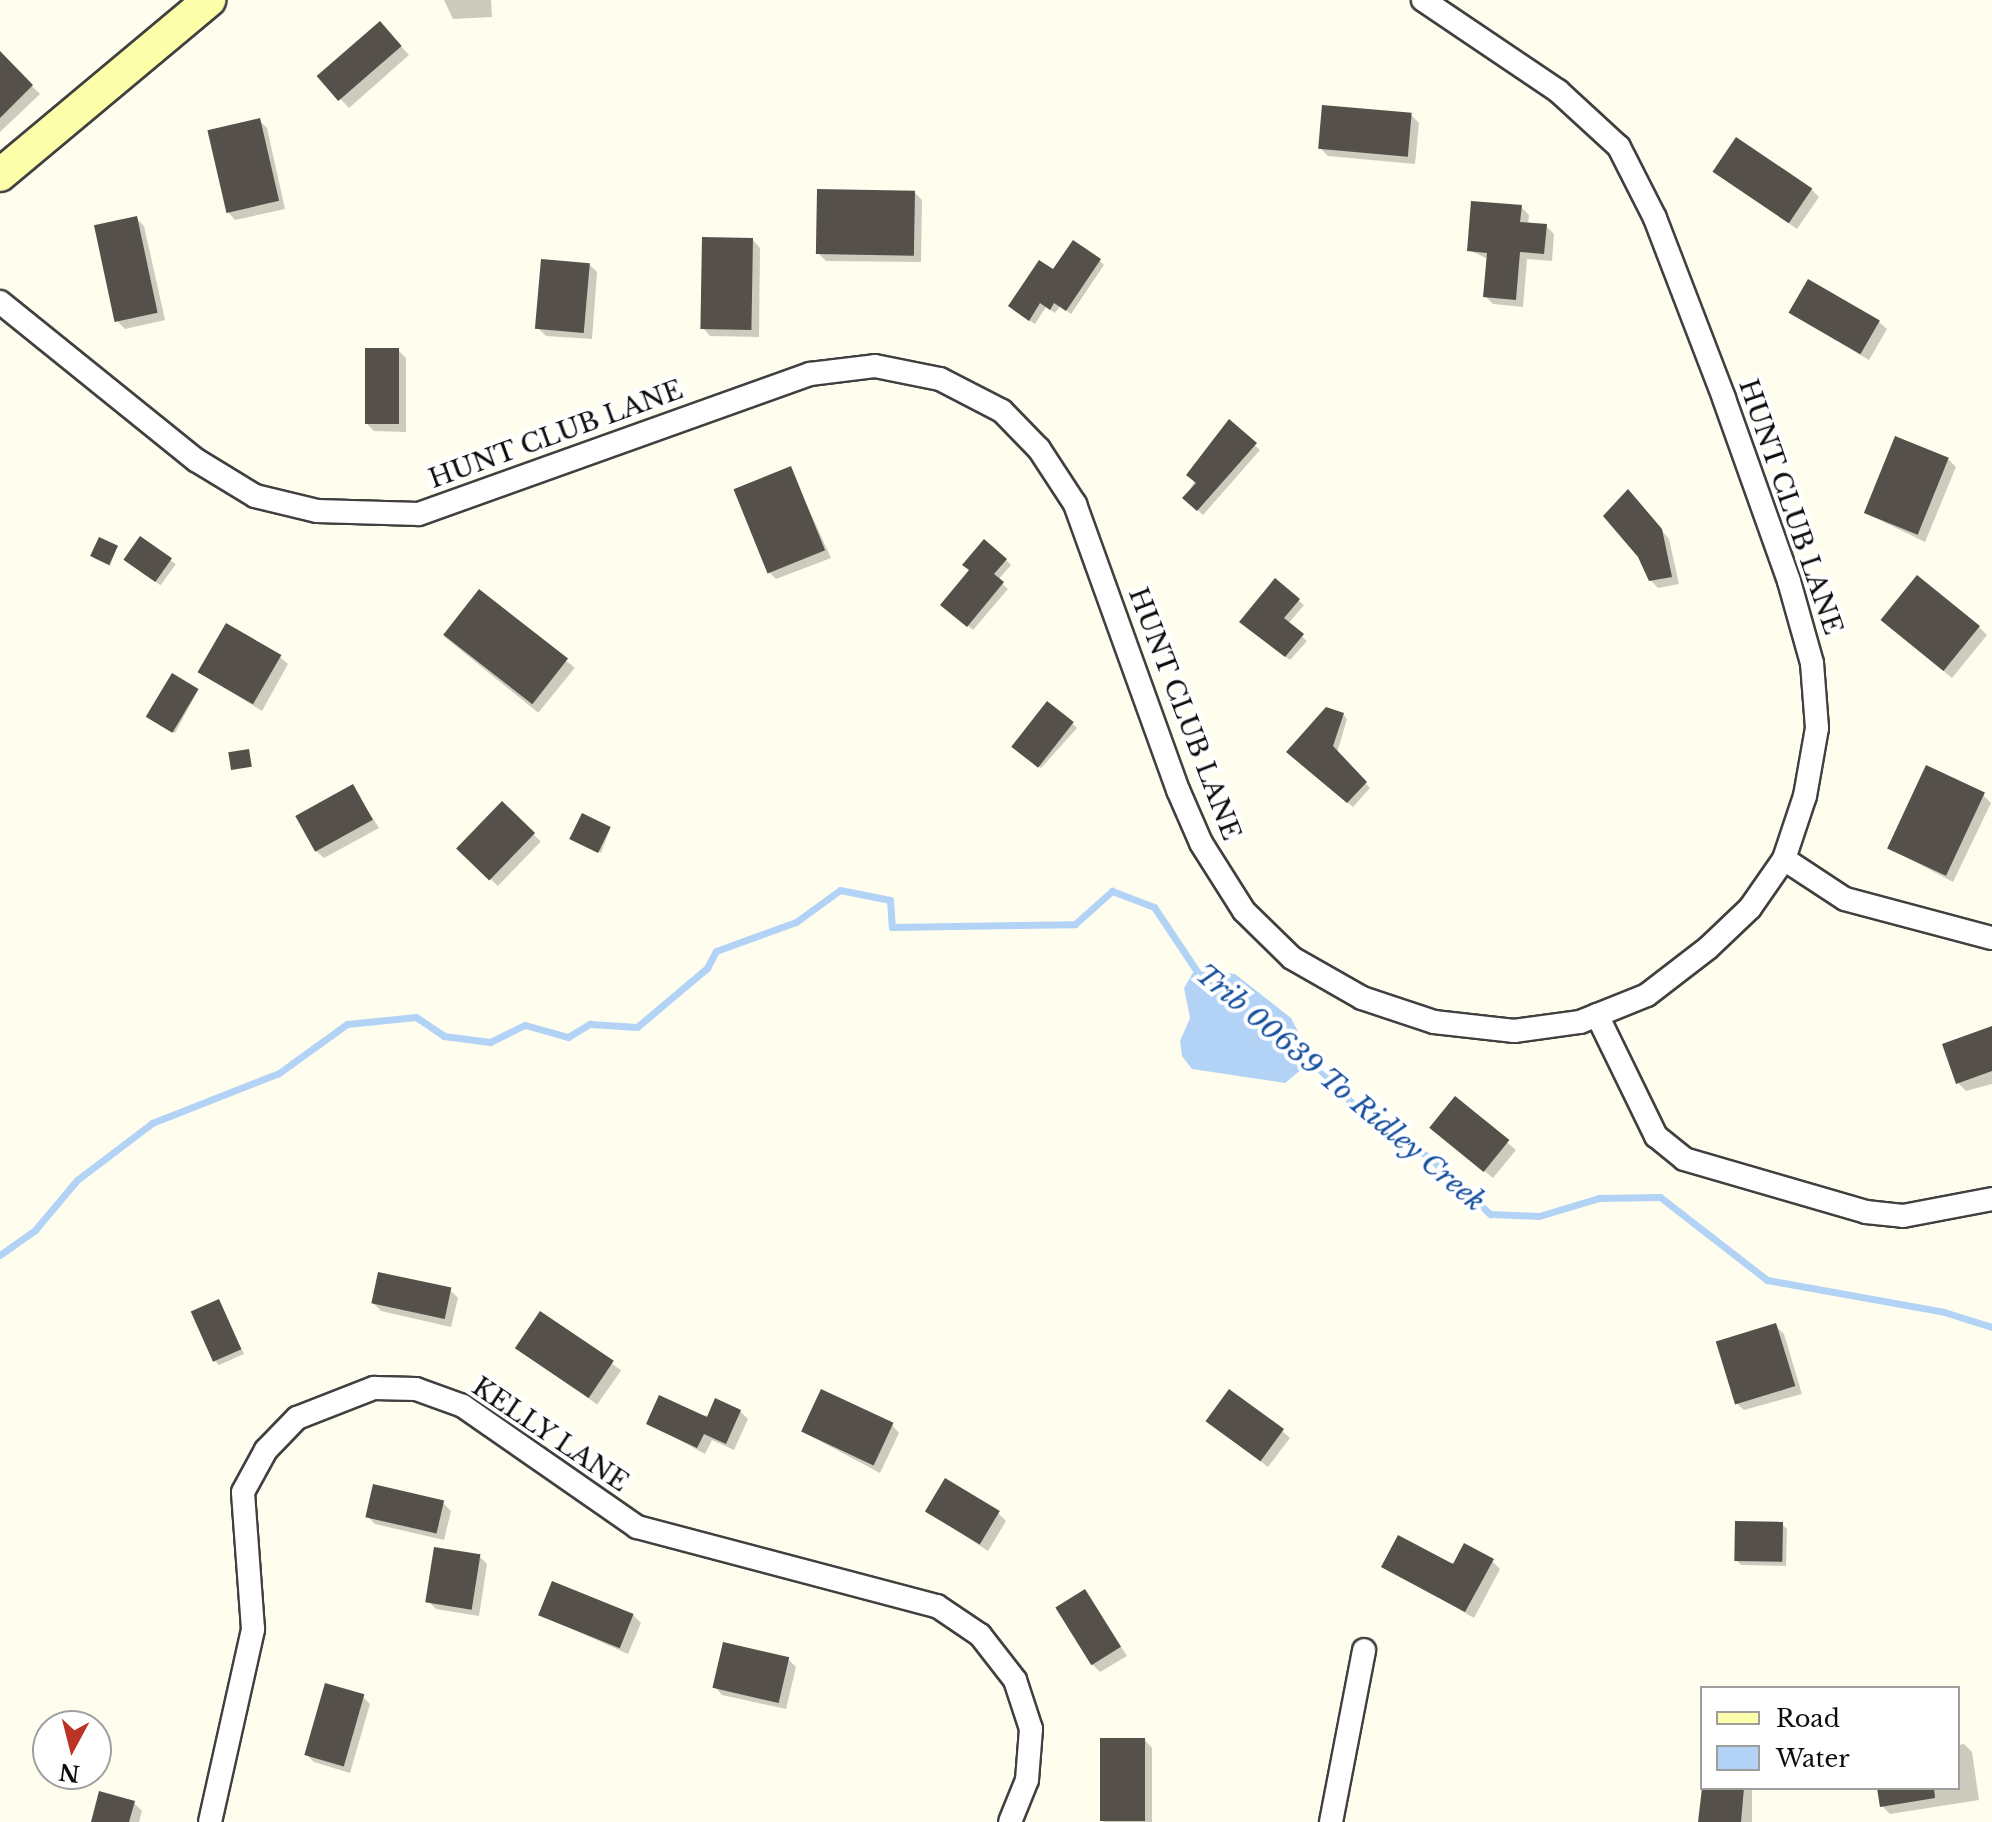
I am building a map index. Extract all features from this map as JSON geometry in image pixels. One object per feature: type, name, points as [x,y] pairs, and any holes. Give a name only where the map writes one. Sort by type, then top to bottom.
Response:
[{"type":"street","points":[[0,175],[209,0]]},
{"type":"street","name":"HUNT CLUB LANE","points":[[0,302],[196,460],[255,496],[328,512],[419,514],[810,374],[875,366],[940,379],[1002,411],[1039,449],[1075,504],[1201,843],[1244,911],[1292,958],[1362,998],[1434,1022],[1514,1031],[1597,1015],[1647,995],[1708,948],[1750,908],[1784,859],[1805,796],[1817,728],[1812,663],[1784,567],[1655,218],[1619,147],[1558,91],[1423,0]]},
{"type":"street","points":[[1784,859],[1845,899],[1992,938]]},
{"type":"street","points":[[1597,1015],[1656,1136],[1684,1159],[1866,1212],[1903,1216],[1992,1199]]},
{"type":"street","name":"KELLY LANE","points":[[210,1822],[253,1629],[243,1492],[266,1450],[297,1418],[374,1388],[416,1389],[463,1406],[637,1527],[937,1606],[980,1635],[1015,1680],[1031,1729],[1027,1780],[1010,1822]]},
{"type":"street","points":[[1331,1822],[1364,1650]]},
{"type":"water","points":[[1194,971],[1235,974],[1291,1018],[1313,1060],[1285,1083],[1192,1069],[1182,1056],[1180,1041],[1190,1018],[1184,988]]},
{"type":"building","points":[[380,21],[402,46],[338,101],[317,76]]},
{"type":"building","points":[[0,51],[33,85],[0,118]]},
{"type":"building","points":[[1322,105],[1412,113],[1408,157],[1318,149]]},
{"type":"building","points":[[260,118],[279,201],[227,213],[207,130]]},
{"type":"building","points":[[1736,137],[1812,188],[1789,223],[1713,172]]},
{"type":"building","points":[[817,189],[915,191],[914,256],[816,254]]},
{"type":"building","points":[[1471,201],[1522,205],[1520,222],[1547,224],[1544,254],[1520,252],[1516,300],[1483,297],[1487,253],[1467,251]]},
{"type":"building","points":[[137,216],[158,313],[115,322],[94,225]]},
{"type":"building","points":[[702,237],[753,238],[751,330],[700,329]]},
{"type":"building","points":[[1073,240],[1101,259],[1066,311],[1054,303],[1050,310],[1040,303],[1029,321],[1008,306],[1039,260],[1053,269]]},
{"type":"building","points":[[541,259],[590,263],[584,333],[535,329]]},
{"type":"building","points":[[1808,279],[1880,320],[1860,354],[1788,313]]},
{"type":"building","points":[[365,348],[399,348],[399,424],[365,424]]},
{"type":"building","points":[[1229,419],[1257,443],[1197,511],[1182,498],[1196,483],[1186,475]]},
{"type":"building","points":[[1895,436],[1949,458],[1918,535],[1864,513]]},
{"type":"building","points":[[791,466],[825,550],[768,574],[734,489]]},
{"type":"building","points":[[1628,489],[1662,529],[1672,577],[1649,581],[1638,557],[1603,516]]},
{"type":"building","points":[[140,536],[172,558],[155,582],[123,560]]},
{"type":"building","points":[[99,537],[118,546],[109,565],[90,556]]},
{"type":"building","points":[[984,539],[1007,559],[994,574],[1004,582],[967,627],[940,605],[969,570],[962,565]]},
{"type":"building","points":[[1917,575],[1980,626],[1943,671],[1880,620]]},
{"type":"building","points":[[1275,578],[1300,599],[1284,618],[1304,634],[1285,657],[1239,622]]},
{"type":"building","points":[[479,589],[568,659],[532,704],[443,635]]},
{"type":"building","points":[[226,623],[281,655],[253,704],[198,672]]},
{"type":"building","points":[[172,673],[199,689],[172,733],[146,717]]},
{"type":"building","points":[[1047,701],[1074,722],[1038,768],[1011,747]]},
{"type":"building","points":[[1326,707],[1344,713],[1333,746],[1367,782],[1347,803],[1286,752]]},
{"type":"building","points":[[249,749],[252,767],[231,770],[228,752]]},
{"type":"building","points":[[1926,765],[1985,792],[1946,876],[1887,848]]},
{"type":"building","points":[[353,784],[373,820],[315,852],[295,816]]},
{"type":"building","points":[[502,801],[535,833],[489,880],[456,848]]},
{"type":"building","points":[[582,813],[611,827],[598,853],[569,839]]},
{"type":"building","points":[[1992,1026],[1992,1071],[1956,1084],[1942,1044]]},
{"type":"building","points":[[1455,1096],[1509,1140],[1484,1172],[1429,1128]]},
{"type":"building","points":[[378,1272],[451,1288],[445,1319],[371,1303]]},
{"type":"building","points":[[219,1299],[241,1349],[213,1362],[191,1312]]},
{"type":"building","points":[[540,1311],[614,1361],[589,1398],[515,1348]]},
{"type":"building","points":[[1776,1323],[1795,1386],[1735,1405],[1716,1341]]},
{"type":"building","points":[[821,1389],[894,1423],[874,1465],[801,1432]]},
{"type":"building","points":[[1229,1389],[1284,1429],[1261,1461],[1205,1421]]},
{"type":"building","points":[[659,1395],[707,1417],[715,1398],[741,1410],[726,1444],[704,1434],[697,1448],[646,1424]]},
{"type":"building","points":[[945,1478],[1000,1511],[980,1544],[925,1511]]},
{"type":"building","points":[[373,1484],[444,1500],[436,1534],[365,1517]]},
{"type":"building","points":[[1735,1521],[1783,1522],[1782,1562],[1734,1561]]},
{"type":"building","points":[[1398,1535],[1453,1564],[1464,1543],[1494,1559],[1465,1612],[1381,1567]]},
{"type":"building","points":[[434,1547],[480,1554],[472,1610],[425,1602]]},
{"type":"building","points":[[552,1581],[634,1614],[620,1648],[538,1615]]},
{"type":"building","points":[[1085,1589],[1121,1647],[1091,1665],[1055,1608]]},
{"type":"building","points":[[723,1642],[789,1657],[779,1703],[712,1688]]},
{"type":"building","points":[[325,1683],[364,1694],[344,1766],[304,1755]]},
{"type":"building","points":[[1100,1738],[1145,1738],[1145,1821],[1100,1821]]},
{"type":"building","points":[[1702,1790],[1744,1790],[1741,1822],[1698,1822]]},
{"type":"building","points":[[1877,1790],[1934,1790],[1935,1798],[1880,1807]]},
{"type":"building","points":[[99,1791],[135,1801],[129,1822],[91,1822]]},
{"type":"waterway","name":"Trib 00639 To Ridley Creek","points":[[0,1255],[35,1230],[77,1180],[152,1123],[279,1073],[347,1024],[416,1017],[444,1036],[490,1042],[525,1025],[568,1037],[590,1024],[637,1027],[707,968],[716,951],[796,922],[840,890],[890,900],[892,927],[1075,924],[1112,891],[1154,907],[1200,976]]},
{"type":"waterway","name":"Trib 00639 To Ridley Creek","points":[[1306,1055],[1351,1102],[1431,1159],[1490,1214],[1539,1216],[1599,1198],[1660,1197],[1767,1280],[1944,1312],[1992,1327]]}]
